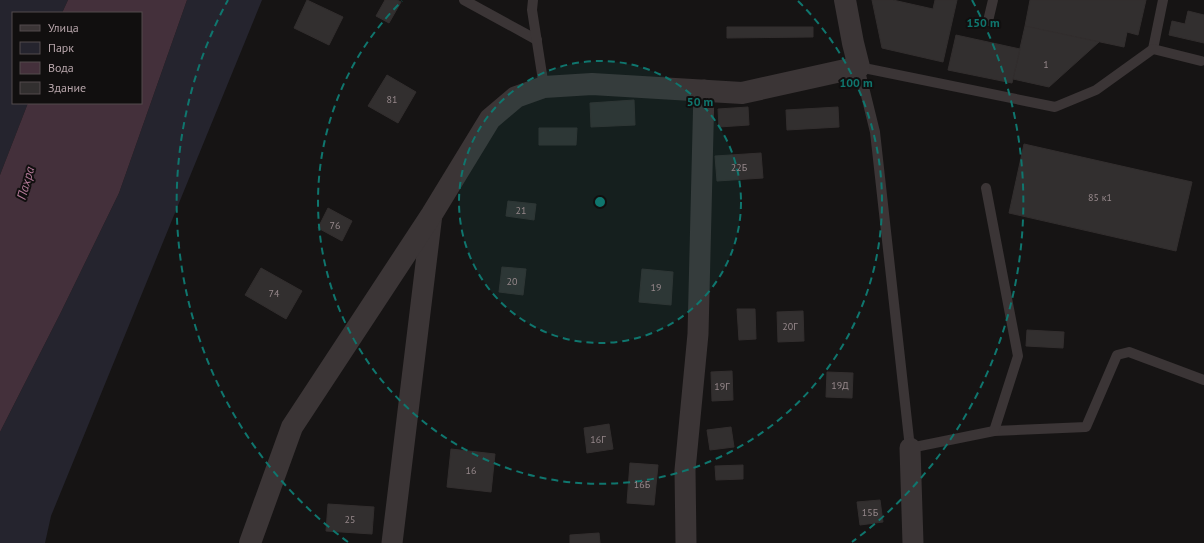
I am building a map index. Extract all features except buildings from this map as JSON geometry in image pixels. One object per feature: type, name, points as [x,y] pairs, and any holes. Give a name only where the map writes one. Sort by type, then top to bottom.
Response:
[{"type":"street","points":[[250,543],[292,427],[432,214],[490,119],[516,97],[544,86],[592,84],[742,93],[859,67],[845,0]]},
{"type":"street","points":[[686,543],[685,470],[698,334],[704,90]]},
{"type":"street","points":[[392,543],[432,214]]},
{"type":"street","points":[[910,448],[913,543]]},
{"type":"lane","points":[[464,0],[537,40]]},
{"type":"lane","points":[[533,0],[532,10],[544,86]]},
{"type":"lane","points":[[988,21],[992,0]]},
{"type":"lane","points":[[1163,0],[1153,49],[1096,90],[1055,107],[859,67],[875,132],[910,448],[994,431],[1086,427],[1117,355],[1129,352],[1204,380]]},
{"type":"lane","points":[[1153,49],[1201,61]]},
{"type":"lane","points":[[986,188],[1018,356],[994,431]]},
{"type":"green space","points":[[0,0],[68,0],[62,12],[12,12],[12,104],[28,104],[0,175]]},
{"type":"green space","points":[[187,0],[262,0],[51,516],[45,543],[0,543],[0,432],[119,193]]},
{"type":"water","name":"Пахра","points":[[68,0],[187,0],[119,193],[0,432],[0,175],[28,104],[142,104],[142,12],[62,12]]}]
